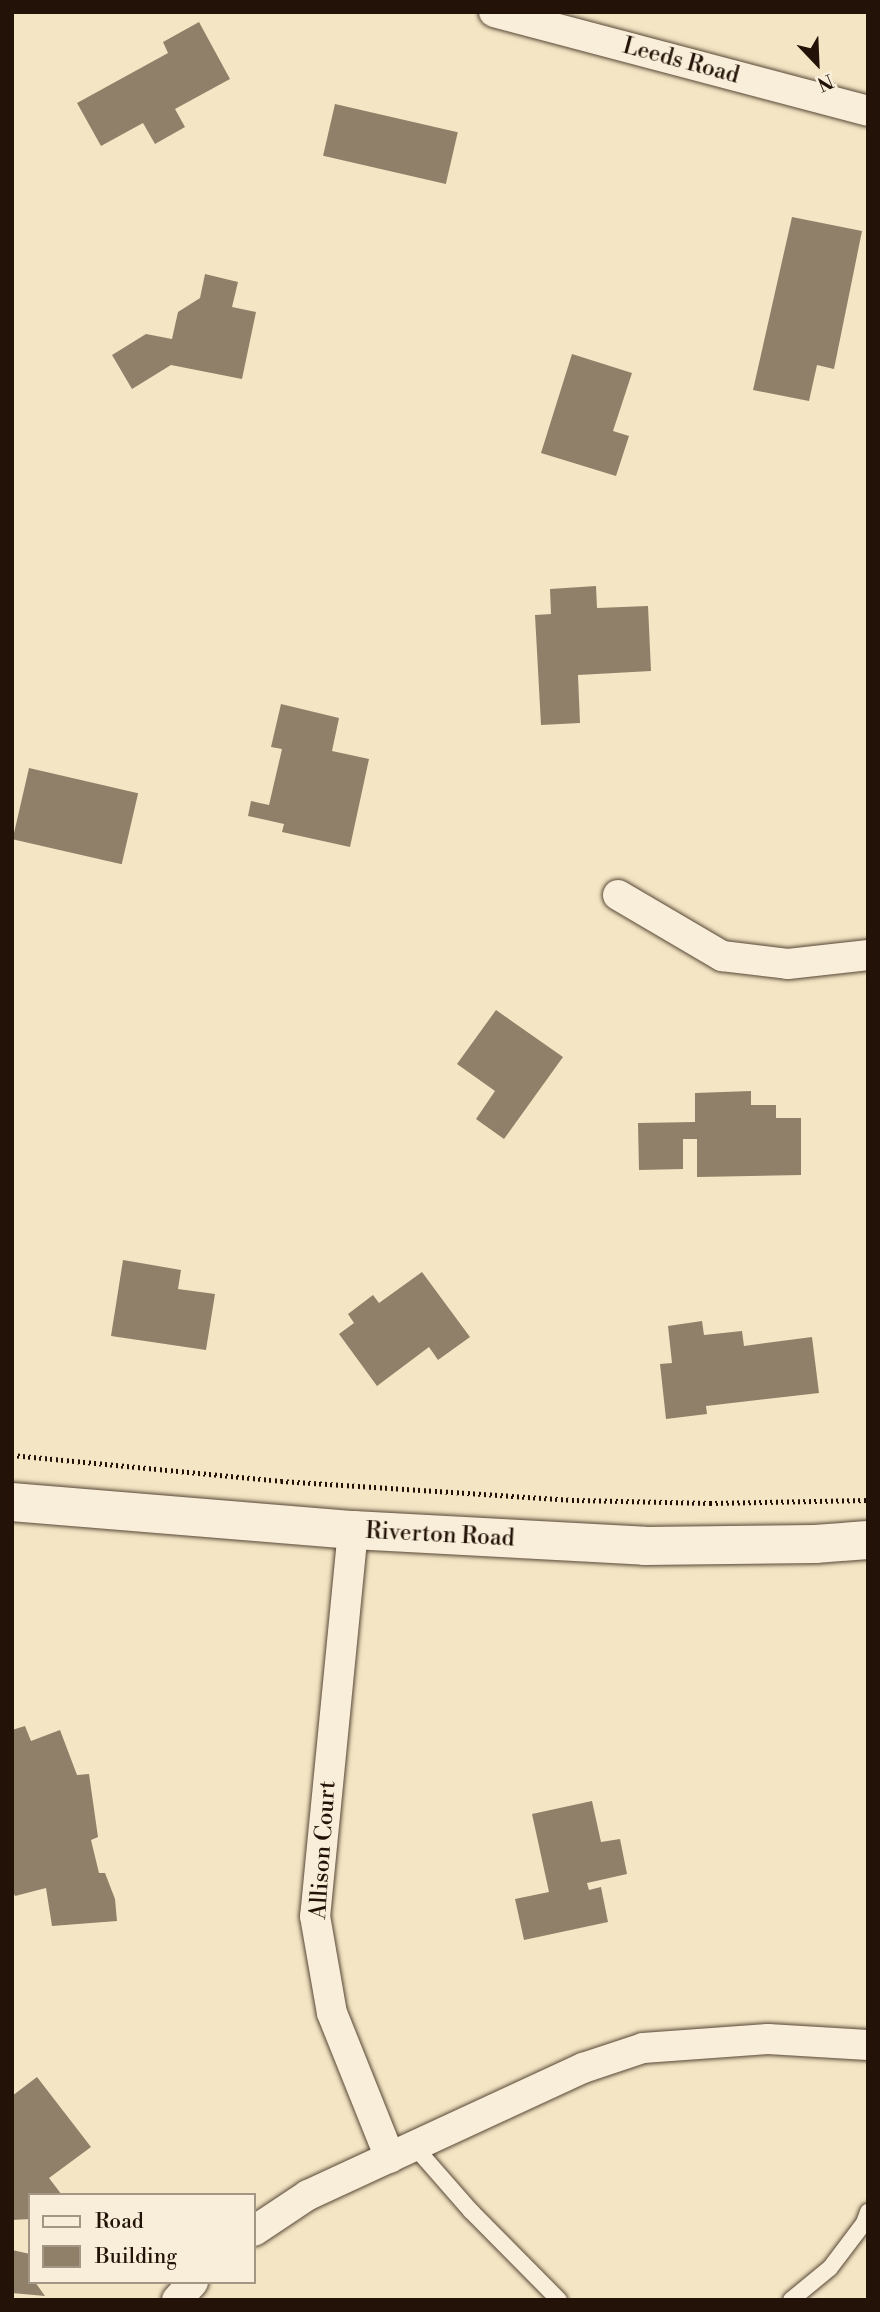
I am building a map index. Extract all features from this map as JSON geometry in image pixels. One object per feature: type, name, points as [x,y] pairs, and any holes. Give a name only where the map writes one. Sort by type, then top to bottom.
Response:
[{"type":"main road","name":"Riverton Road","points":[[12,1502],[352,1530],[645,1546],[815,1544],[868,1540]]},
{"type":"street","name":"Leeds Road","points":[[494,12],[580,23],[868,111]]},
{"type":"street","points":[[618,895],[722,956],[788,964],[868,955]]},
{"type":"street","name":"Allison Court","points":[[352,1530],[315,1916],[332,2013],[402,2152]]},
{"type":"street","points":[[256,2230],[308,2195],[583,2068],[643,2048],[768,2039],[868,2045]]},
{"type":"street","points":[[177,2300],[191,2284]]},
{"type":"lane","points":[[402,2152],[480,2221],[559,2300]]},
{"type":"lane","points":[[791,2300],[830,2268],[868,2212]]},
{"type":"path","points":[[12,1455],[281,1480],[577,1500],[710,1503],[868,1500]]},
{"type":"building","points":[[199,22],[230,79],[175,109],[185,127],[155,144],[143,123],[101,146],[77,103],[168,53],[163,42]]},
{"type":"building","points":[[335,104],[458,132],[446,184],[323,156]]},
{"type":"building","points":[[792,217],[862,231],[834,369],[817,365],[809,401],[753,390]]},
{"type":"building","points":[[205,274],[238,282],[232,307],[256,312],[242,379],[171,365],[132,389],[112,355],[146,334],[172,339],[178,312],[200,298]]},
{"type":"building","points":[[572,354],[632,373],[613,431],[629,436],[616,476],[541,453]]},
{"type":"building","points":[[596,586],[597,608],[648,606],[651,671],[578,675],[580,723],[541,725],[535,615],[551,614],[550,589]]},
{"type":"building","points":[[281,704],[339,718],[332,751],[369,759],[350,847],[282,832],[284,824],[248,816],[251,801],[269,805],[282,749],[271,747]]},
{"type":"building","points":[[29,768],[138,793],[122,864],[13,839]]},
{"type":"building","points":[[496,1010],[563,1057],[504,1139],[476,1119],[495,1091],[457,1064]]},
{"type":"building","points":[[751,1091],[751,1105],[776,1105],[776,1118],[801,1118],[801,1175],[697,1177],[697,1139],[683,1139],[683,1169],[639,1170],[638,1123],[695,1122],[695,1093]]},
{"type":"building","points":[[123,1260],[181,1270],[178,1289],[215,1294],[206,1350],[111,1336]]},
{"type":"building","points":[[422,1272],[470,1337],[438,1360],[429,1347],[377,1386],[339,1334],[354,1323],[348,1314],[373,1295],[379,1303]]},
{"type":"building","points":[[702,1321],[704,1335],[742,1331],[744,1346],[812,1337],[819,1393],[706,1406],[707,1414],[666,1419],[660,1364],[672,1363],[668,1326]]},
{"type":"building","points":[[25,1726],[31,1741],[60,1730],[77,1775],[89,1774],[98,1837],[91,1840],[99,1873],[105,1873],[115,1899],[117,1921],[52,1926],[46,1888],[15,1896],[12,1889],[12,1730]]},
{"type":"building","points":[[592,1801],[601,1842],[620,1839],[627,1874],[587,1883],[589,1890],[601,1887],[608,1922],[524,1940],[515,1899],[549,1892],[532,1814]]},
{"type":"building","points":[[37,2077],[91,2147],[49,2178],[60,2193],[28,2193],[28,2219],[12,2220],[12,2096]]},
{"type":"building","points":[[12,2250],[28,2254],[28,2284],[36,2284],[45,2296],[12,2293]]}]
